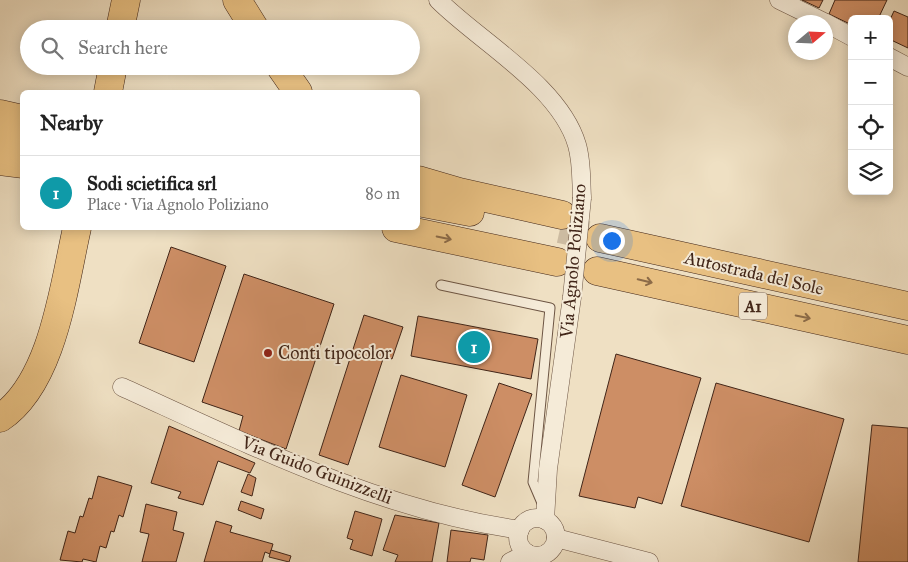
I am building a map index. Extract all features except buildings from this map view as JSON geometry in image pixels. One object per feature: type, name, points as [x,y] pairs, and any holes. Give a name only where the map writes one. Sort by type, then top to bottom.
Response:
[{"type":"highway","points":[[122,20],[126,0]]},
{"type":"highway","points":[[236,0],[249,20]]},
{"type":"highway","points":[[108,90],[111,75]]},
{"type":"highway","points":[[286,75],[297,90]]},
{"type":"highway","points":[[0,114],[20,119]]},
{"type":"highway","points":[[0,140],[20,145]]},
{"type":"highway","points":[[0,162],[20,164]]},
{"type":"highway","points":[[420,181],[458,192],[568,214]]},
{"type":"highway","points":[[420,202],[568,214]]},
{"type":"highway","points":[[0,418],[10,411],[35,379],[52,334],[77,230]]},
{"type":"highway","points":[[405,230],[557,262]]},
{"type":"highway","name":"Autostrada del Sole","points":[[601,231],[736,269],[908,306]]},
{"type":"highway","name":"Autostrada del Sole","points":[[597,271],[908,340]]},
{"type":"street","name":"Via Agnolo Poliziano","points":[[438,0],[459,22],[552,100],[567,122],[576,144],[581,166],[568,214],[572,298],[548,470],[546,516]]},
{"type":"street","points":[[779,0],[809,15]]},
{"type":"street","points":[[833,27],[848,35]]},
{"type":"street","points":[[893,59],[908,67]]},
{"type":"street","name":"Via Guido Guinizzelli","points":[[122,387],[237,439],[343,482],[461,520],[520,530]]},
{"type":"street","points":[[546,516],[554,529],[556,538],[552,548],[546,554],[535,556],[527,553],[520,545],[520,530],[528,521],[546,516]]},
{"type":"street","points":[[556,538],[649,562]]},
{"type":"street","points":[[510,562],[527,553]]},
{"type":"lane","points":[[441,285],[550,308],[533,482],[546,516]]},
{"type":"tunnel","points":[[560,229],[600,238]]},
{"type":"place","name":"Sodi scietifica srl","points":[[474,347]]},
{"type":"place","name":"Conti tipocolor","points":[[268,353]]}]
